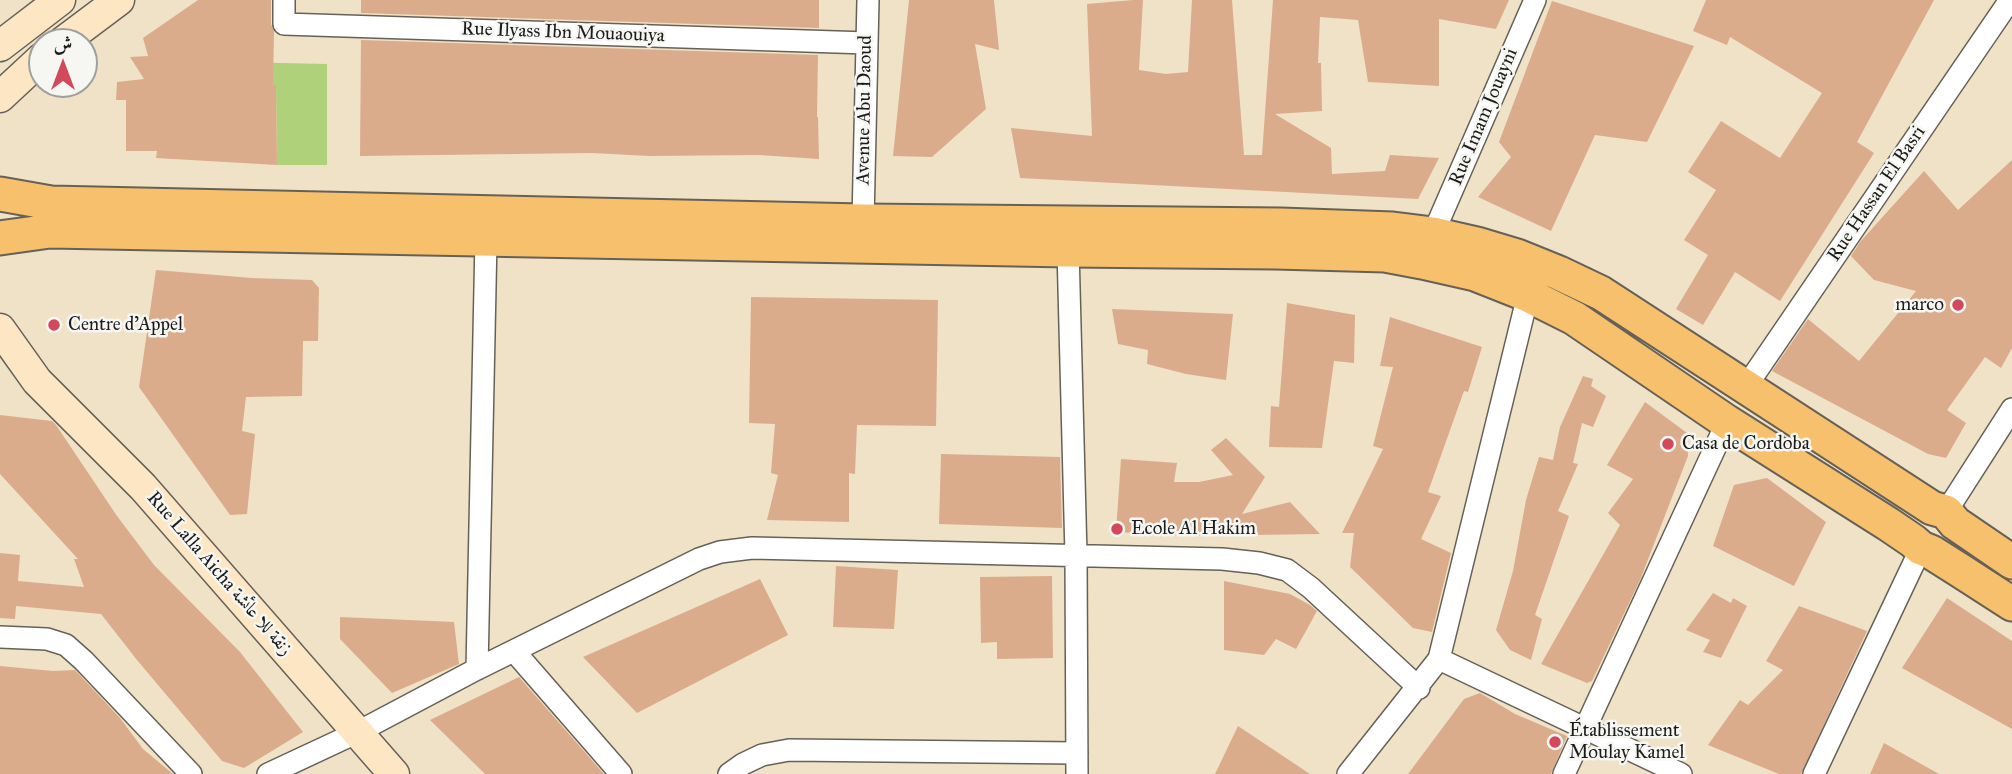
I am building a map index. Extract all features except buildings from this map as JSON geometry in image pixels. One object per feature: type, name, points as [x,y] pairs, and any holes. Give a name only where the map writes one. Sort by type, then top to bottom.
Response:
[{"type":"main road","points":[[0,194],[51,203],[863,221],[1281,225],[1393,229],[1433,234],[1517,256],[1601,293],[1944,514],[2012,562]]},
{"type":"main road","points":[[0,238],[50,231],[1275,252],[1385,256],[1422,262],[1475,274],[1528,295],[1574,318],[1727,422],[2012,604]]},
{"type":"main road","points":[[1922,547],[1911,534],[1913,522],[1923,511],[1944,514]]},
{"type":"street","points":[[0,46],[60,0]]},
{"type":"street","points":[[82,28],[119,0]]},
{"type":"street","name":"Rue Ilyass Ibn Mouaouiya","points":[[284,0],[284,24],[867,43]]},
{"type":"street","name":"Avenue Abu Daoud","points":[[863,221],[868,0]]},
{"type":"street","name":"Rue Imam Jouayni","points":[[1433,234],[1535,0]]},
{"type":"street","name":"Rue Hassan El Basri","points":[[1745,388],[2010,0]]},
{"type":"street","points":[[0,97],[28,71]]},
{"type":"street","points":[[477,668],[486,239]]},
{"type":"street","points":[[729,774],[762,755],[789,750],[1077,764],[1076,555],[1068,250]]},
{"type":"street","points":[[1348,774],[1440,660],[1528,295]]},
{"type":"street","name":"Rue Lalla Aicha زنقة للا عائشة","points":[[0,329],[37,381],[143,487],[394,774]]},
{"type":"street","name":"Rue Lalla Aicha زنقة للا عائشة","points":[[0,359],[37,381]]},
{"type":"street","points":[[1944,514],[2012,410]]},
{"type":"street","points":[[1564,774],[1727,422]]},
{"type":"street","points":[[1814,774],[1922,547]]},
{"type":"street","points":[[268,774],[358,732],[477,668],[699,559],[732,549],[1076,555],[1222,559],[1259,563],[1287,570],[1311,588],[1419,688]]},
{"type":"street","points":[[0,637],[47,639],[66,645],[191,774]]},
{"type":"street","points":[[514,651],[621,774]]},
{"type":"street","points":[[1440,660],[1681,774]]},
{"type":"green space","points":[[235,62],[327,64],[327,165],[277,165],[276,86],[236,85]]},
{"type":"place","name":"marco","points":[[1958,305]]},
{"type":"place","name":"Centre d'Appel","points":[[54,325]]},
{"type":"place","name":"Casa de Cordoba","points":[[1668,444]]},
{"type":"place","name":"Ecole Al Hakim","points":[[1117,529]]},
{"type":"place","name":"Établissement Moulay Kamel","points":[[1555,742]]}]
